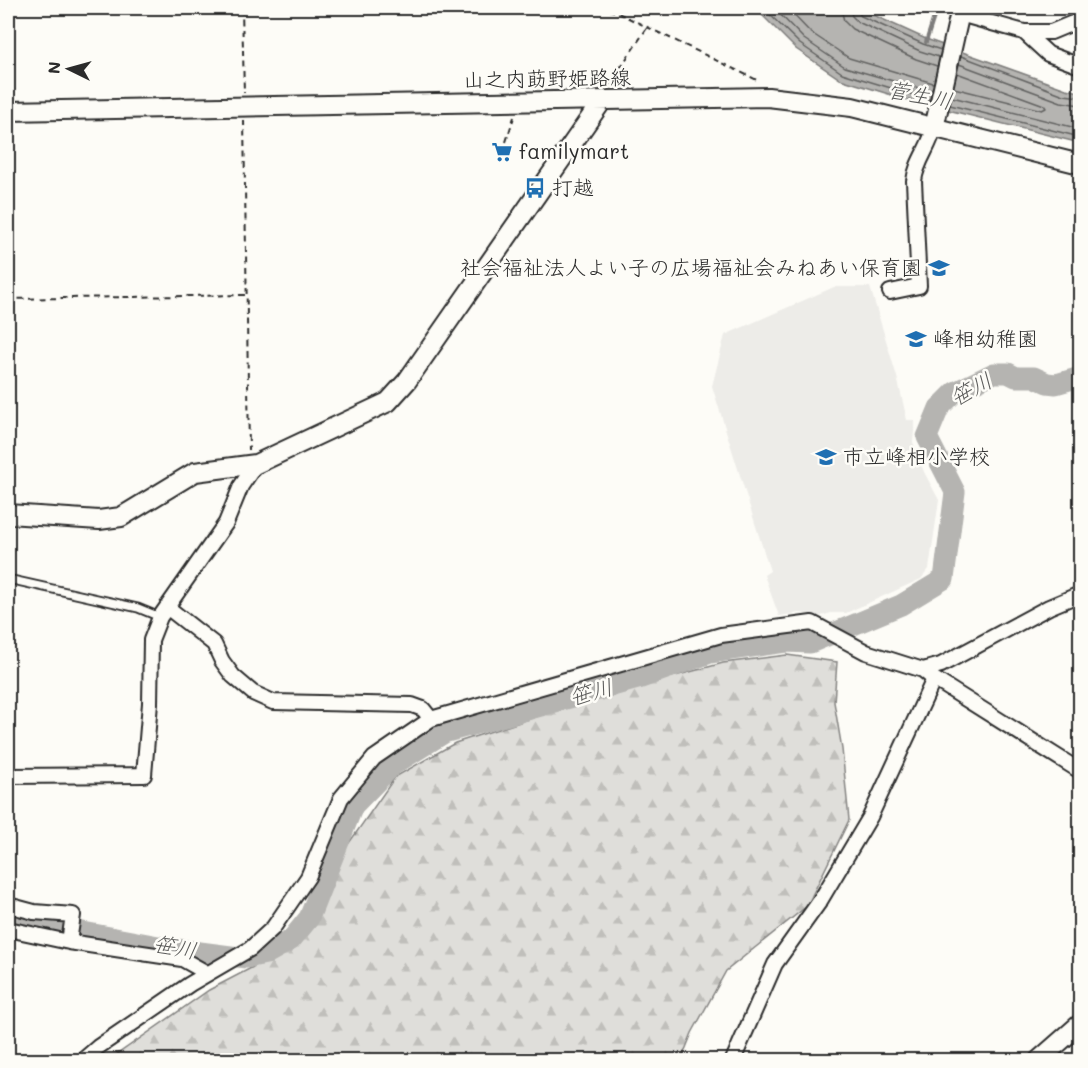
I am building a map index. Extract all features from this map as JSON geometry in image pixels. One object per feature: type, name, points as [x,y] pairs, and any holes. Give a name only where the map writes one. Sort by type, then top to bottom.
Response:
[{"type":"main road","points":[[936,120],[958,14]]},
{"type":"main road","name":"山之内莇野姫路線","points":[[8,111],[768,97],[936,120],[1080,164]]},
{"type":"main road","points":[[8,514],[99,520],[121,517],[195,472],[253,465],[388,402],[407,381],[606,101]]},
{"type":"main road","points":[[1039,1060],[1080,1024]]},
{"type":"street","points":[[958,14],[1023,32],[1052,32],[1080,20]]},
{"type":"street","points":[[1023,32],[1047,54],[1080,66]]},
{"type":"street","points":[[890,292],[919,286],[915,168],[932,138],[936,120]]},
{"type":"street","points":[[8,776],[144,775],[150,703],[151,640],[163,612],[226,523],[241,486],[253,465]]},
{"type":"street","points":[[733,1060],[775,964],[820,901],[870,818],[929,675],[940,665],[1048,607],[1080,594]]},
{"type":"street","points":[[163,612],[213,644],[233,675],[253,693],[273,702],[412,705],[423,709],[431,719]]},
{"type":"street","points":[[83,1060],[98,1047],[207,974],[250,949],[273,928],[308,877],[341,798],[374,758],[431,719],[721,635],[812,623],[866,652],[929,675],[1080,771]]},
{"type":"street","points":[[8,905],[34,912],[73,915],[69,942]]},
{"type":"street","points":[[8,929],[69,942],[182,960],[207,974]]},
{"type":"lane","points":[[8,579],[163,612]]},
{"type":"path","points":[[242,8],[246,296],[253,465]]},
{"type":"path","points":[[577,8],[607,9],[758,81]]},
{"type":"path","points":[[606,101],[610,82],[647,28]]},
{"type":"path","points":[[506,142],[510,127],[512,128],[515,111]]},
{"type":"path","points":[[8,299],[246,296]]},
{"type":"shaded area","name":"市立峰相小学校","points":[[834,287],[870,287],[897,377],[907,420],[915,420],[913,442],[924,472],[939,500],[929,569],[921,579],[846,613],[821,616],[799,613],[779,616],[764,575],[770,571],[712,386],[725,335]]},
{"type":"green space","points":[[787,655],[837,662],[834,702],[842,749],[849,820],[807,906],[726,971],[692,1033],[681,1060],[112,1060],[209,990],[276,955],[318,913],[342,853],[395,777],[455,743],[594,698],[723,663]]},
{"type":"water","name":"菅生川","points":[[755,8],[858,8],[926,39],[1080,92],[1080,143],[908,100],[840,79],[796,49]]},
{"type":"waterway","points":[[926,42],[934,17]]},
{"type":"waterway","name":"笹川","points":[[8,918],[169,948],[246,958],[266,954],[291,940],[309,918],[353,806],[393,765],[444,733],[638,679],[710,653],[786,642],[810,643],[901,605],[944,579],[955,492],[927,437],[939,408],[955,392],[994,373],[1034,377],[1056,384],[1080,377]]},
{"type":"place","name":"familymart","points":[[502,152]]},
{"type":"place","name":"打越","points":[[535,188]]},
{"type":"place","name":"社会福祉法人よい子の広場福祉会みねあい保育園","points":[[939,268]]},
{"type":"place","name":"峰相幼稚園","points":[[916,339]]},
{"type":"place","name":"市立峰相小学校","points":[[826,457]]}]
